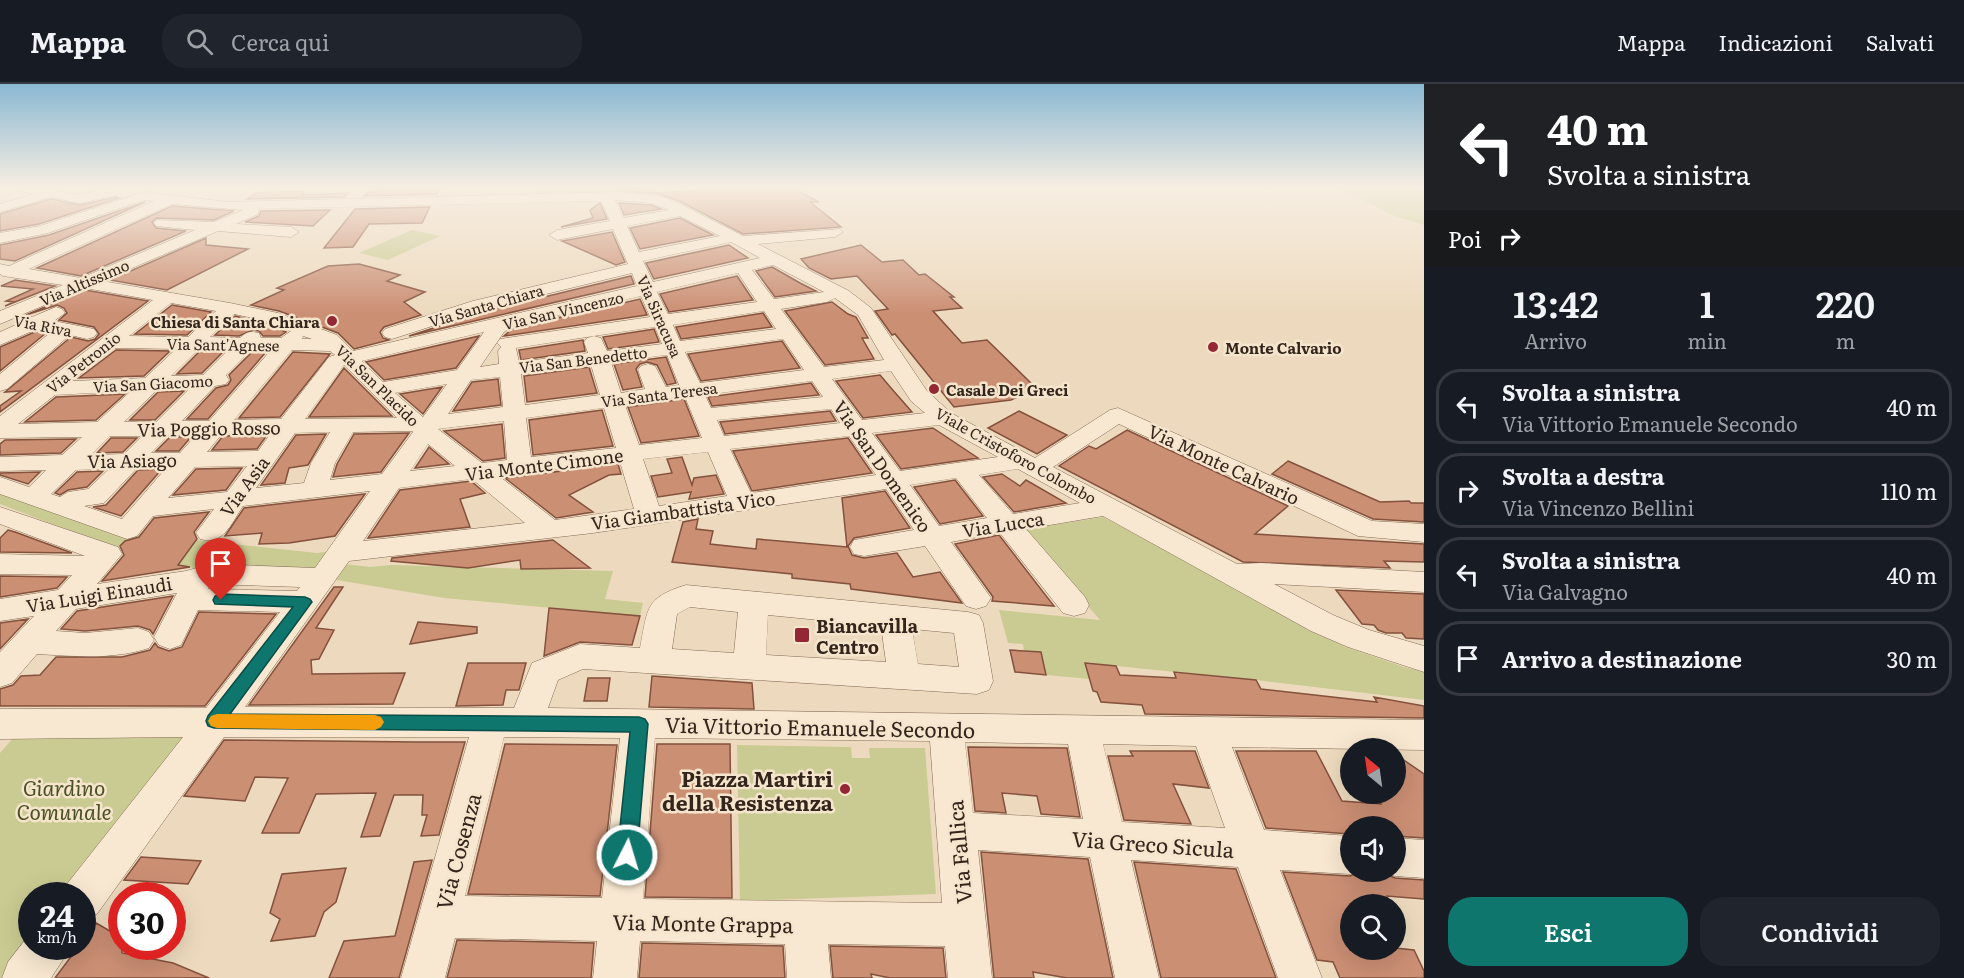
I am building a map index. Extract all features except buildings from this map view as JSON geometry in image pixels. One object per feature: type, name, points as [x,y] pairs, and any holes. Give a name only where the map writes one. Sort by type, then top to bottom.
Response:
[{"type":"street","points":[[3,244],[48,230]]},
{"type":"street","points":[[4,272],[55,255],[108,230]]},
{"type":"street","points":[[168,246],[146,244],[180,230]]},
{"type":"street","name":"Via Altissimo","points":[[1,317],[53,295],[81,291],[121,263],[207,230]]},
{"type":"street","points":[[262,230],[291,232]]},
{"type":"street","points":[[557,235],[587,230]]},
{"type":"street","name":"Via Siracusa","points":[[624,230],[631,239],[636,262],[742,502]]},
{"type":"street","name":"Viale Cristoforo Colombo","points":[[714,230],[777,259],[855,303],[874,325],[919,396],[943,418],[1229,575],[1322,623],[1370,643],[1424,659]]},
{"type":"street","name":"Via Santa Chiara","points":[[342,352],[374,338],[502,299],[575,281],[664,252],[734,241],[836,232]]},
{"type":"street","points":[[29,237],[91,239]]},
{"type":"street","points":[[607,244],[631,239]]},
{"type":"street","points":[[3,244],[55,255]]},
{"type":"street","points":[[664,252],[699,315]]},
{"type":"street","name":"Via San Vincenzo","points":[[342,352],[506,333],[582,305],[777,259]]},
{"type":"street","name":"Via San Domenico","points":[[742,267],[976,598]]},
{"type":"street","name":"Via San Placido","points":[[4,272],[81,291],[108,288],[230,308],[271,317],[330,339],[378,389],[550,529]]},
{"type":"street","points":[[575,281],[649,515]]},
{"type":"street","points":[[0,339],[34,323],[81,291],[149,311]]},
{"type":"street","points":[[21,292],[53,295]]},
{"type":"street","points":[[94,882],[342,553],[391,482],[424,426],[465,375],[496,328],[506,333],[590,331],[827,297]]},
{"type":"street","name":"Via Petronio","points":[[0,429],[167,298]]},
{"type":"street","points":[[502,299],[520,466]]},
{"type":"street","points":[[33,497],[230,308]]},
{"type":"street","name":"Via Riva","points":[[1,317],[87,333]]},
{"type":"street","points":[[62,508],[77,498],[95,497],[271,317]]},
{"type":"street","points":[[0,385],[66,329]]},
{"type":"street","points":[[0,484],[127,530],[291,339]]},
{"type":"street","name":"Via Sant'Agnese","points":[[110,342],[244,345],[291,339],[342,352]]},
{"type":"street","name":"Via San Benedetto","points":[[378,389],[599,357],[678,357],[795,341]]},
{"type":"street","name":"Via Asia","points":[[210,533],[342,352]]},
{"type":"street","name":"Via Santa Teresa","points":[[424,426],[513,404],[610,392],[658,394],[897,364]]},
{"type":"street","points":[[648,370],[658,394]]},
{"type":"street","name":"Via San Giacomo","points":[[49,389],[258,378]]},
{"type":"street","points":[[704,415],[837,402]]},
{"type":"street","name":"Via Monte Calvario","points":[[1029,464],[1118,415],[1368,530],[1424,533]]},
{"type":"street","name":"Via Monte Cimone","points":[[145,509],[943,418]]},
{"type":"street","points":[[314,491],[323,463],[346,425]]},
{"type":"street","name":"Via Poggio Rosso","points":[[0,429],[424,426]]},
{"type":"street","name":"Via Asiago","points":[[0,464],[265,458]]},
{"type":"street","name":"Via Giambattista Vico","points":[[342,553],[550,529],[962,470],[1029,464]]},
{"type":"street","points":[[962,470],[1074,605]]},
{"type":"street","name":"Via Lucca","points":[[864,547],[1106,507]]},
{"type":"street","points":[[4,521],[103,560]]},
{"type":"street","points":[[0,564],[103,560]]},
{"type":"street","points":[[0,674],[103,560]]},
{"type":"street","points":[[1229,575],[1262,573],[1424,582]]},
{"type":"street","points":[[170,637],[194,588],[211,574],[314,590]]},
{"type":"street","points":[[194,588],[221,600],[314,590]]},
{"type":"street","name":"Via Luigi Einaudi","points":[[0,610],[69,599],[194,588]]},
{"type":"street","points":[[644,660],[663,608],[686,596],[895,616],[904,678]]},
{"type":"street","points":[[749,667],[754,603]]},
{"type":"street","name":"Via Cosenza","points":[[423,978],[440,917],[508,722],[544,672],[580,656],[977,681],[968,623],[895,616]]},
{"type":"street","points":[[28,642],[85,645],[138,640]]},
{"type":"street","name":"Via Vittorio Emanuele Secondo","points":[[0,724],[214,721],[508,722],[1424,735]]},
{"type":"street","points":[[615,978],[639,724]]},
{"type":"street","name":"Via Fallica","points":[[946,727],[970,978]]},
{"type":"street","points":[[1082,729],[1137,978]]},
{"type":"street","points":[[1208,731],[1300,978]]},
{"type":"street","name":"Via Greco Sicula","points":[[956,830],[1340,854]]},
{"type":"street","points":[[1406,858],[1424,859]]},
{"type":"street","name":"Via Monte Grappa","points":[[440,917],[965,925]]},
{"type":"street","points":[[805,924],[809,978]]},
{"type":"street","points":[[24,978],[37,960]]},
{"type":"green space","points":[[412,230],[440,236],[388,260],[359,253]]},
{"type":"green space","points":[[0,489],[132,533],[317,553],[333,551],[315,575],[194,568],[119,550],[0,504]]},
{"type":"green space","points":[[1103,517],[1346,647],[1424,672],[1424,700],[1086,663],[1090,679],[1046,675],[1041,652],[1024,651],[1023,644],[1008,643],[999,610],[1100,620],[1022,530]]},
{"type":"green space","points":[[344,564],[370,567],[392,565],[613,571],[605,599],[643,603],[640,616],[444,598],[331,579]]},
{"type":"green space","name":"Giardino Comunale","points":[[195,732],[77,882],[18,882],[18,958],[3,978],[0,978],[0,753],[13,738]]},
{"type":"green space","name":"Piazza Martiri della Resistenza","points":[[737,745],[851,747],[852,758],[870,758],[869,748],[925,748],[936,894],[740,901]]},
{"type":"slow traffic","points":[[217,721],[375,722]]},
{"type":"place","name":"Chiesa di Santa Chiara","points":[[332,321]]},
{"type":"place","name":"Monte Calvario","points":[[1213,347]]},
{"type":"place","name":"Casale Dei Greci","points":[[934,389]]},
{"type":"place","name":"Biancavilla Centro","points":[[802,635]]},
{"type":"place","name":"Piazza Martiri della Resistenza","points":[[845,789]]},
{"type":"route","points":[[221,600],[305,602],[214,721],[639,724],[627,855]]}]
